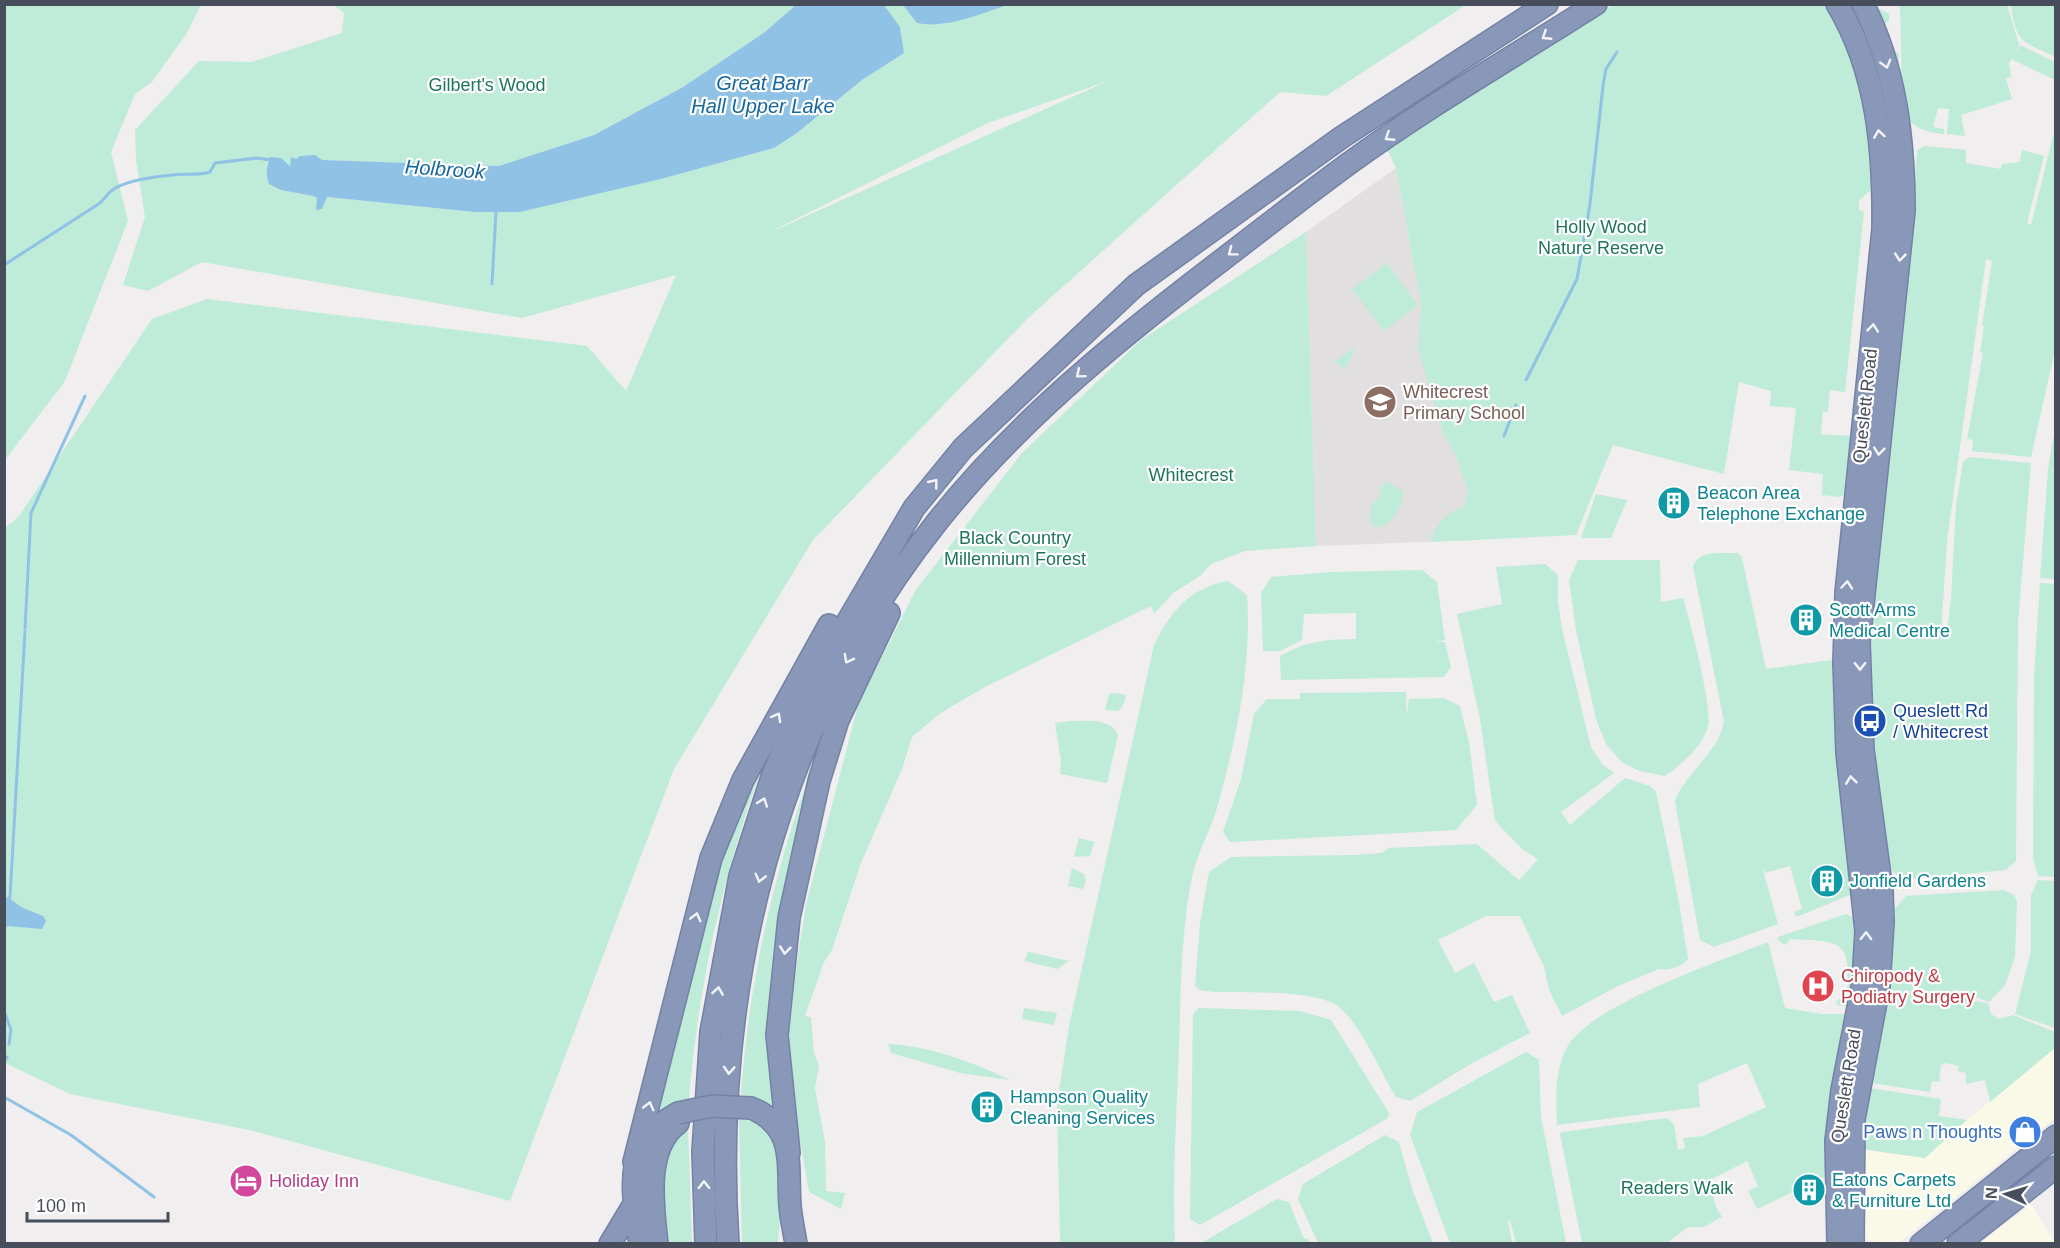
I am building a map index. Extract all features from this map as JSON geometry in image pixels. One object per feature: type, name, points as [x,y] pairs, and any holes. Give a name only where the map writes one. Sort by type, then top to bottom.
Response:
[{"type":"highway","points":[[640,1244],[634,1204],[634,1162],[711,858],[743,780],[845,597],[963,448],[1136,285],[1342,137],[1548,4]]},
{"type":"highway","points":[[728,1244],[725,1132],[731,1043],[752,909],[767,852],[790,782],[831,690],[891,586],[937,522],[1064,387],[1146,318],[1353,160],[1596,4]]},
{"type":"highway","name":"Queslett Road","points":[[1837,4],[1845,17],[1868,80],[1880,134],[1884,174],[1874,412],[1860,546],[1845,640],[1848,753],[1866,931],[1862,992],[1840,1110],[1844,1178],[1854,1238]]},
{"type":"highway","name":"Queslett Road","points":[[1863,4],[1883,55],[1897,104],[1904,171],[1901,250],[1874,412]]},
{"type":"highway","points":[[706,1244],[703,1151],[711,1032],[740,876],[773,774],[807,697],[839,636],[914,508]]},
{"type":"highway","points":[[796,1244],[790,1205],[789,1153],[777,1035],[789,918],[819,781],[838,720],[879,633],[937,522]]},
{"type":"highway","points":[[634,1162],[648,1135],[680,1117],[712,1106],[751,1108],[762,1113],[774,1123],[789,1153]]},
{"type":"highway","points":[[657,1244],[654,1217],[656,1157],[663,1139],[680,1117]]},
{"type":"highway","points":[[1921,1244],[2055,1136]]},
{"type":"highway","points":[[1959,1242],[2055,1167]]},
{"type":"highway","name":"Queslett Road","points":[[1838,1244],[1844,1178]]},
{"type":"highway","points":[[1982,1195],[1985,1207],[1991,1210],[2001,1208]]},
{"type":"highway","points":[[610,1244],[634,1204]]},
{"type":"highway","points":[[785,1244],[790,1205]]},
{"type":"shaded area","name":"Whitecrest Primary School","points":[[1396,168],[1421,304],[1481,540],[1316,546],[1306,232]]},
{"type":"shaded area","points":[[2055,1048],[2055,1118],[1898,1243],[1877,1243],[1867,1239],[1862,1223],[1861,1149],[1925,1158],[1940,1142]]},
{"type":"shaded area","points":[[2031,1204],[2055,1243],[1980,1243]]},
{"type":"green space","points":[[5,4],[201,5],[187,33],[152,82],[135,94],[111,152],[128,221],[65,381],[5,460]]},
{"type":"green space","name":"Gilbert's Wood","points":[[334,5],[797,5],[765,32],[683,87],[594,135],[499,166],[321,160],[290,166],[269,159],[267,165],[281,190],[317,198],[317,210],[327,197],[474,212],[520,212],[661,179],[774,148],[797,133],[862,80],[904,53],[900,27],[884,5],[1466,5],[1326,96],[1280,92],[1028,318],[813,540],[674,769],[510,1201],[249,1130],[70,1094],[5,1063],[4,529],[19,516],[152,319],[207,299],[587,346],[626,391],[676,275],[522,318],[202,262],[148,291],[123,285],[145,217],[136,160],[135,130],[199,61],[252,62],[342,33],[344,13]],"holes":[[[1108,81],[774,230],[988,123]]]},
{"type":"green space","name":"Holly Wood Nature Reserve","points":[[1612,5],[1828,5],[1839,24],[1856,68],[1876,186],[1859,200],[1859,210],[1864,212],[1845,392],[1830,390],[1828,412],[1823,411],[1821,434],[1851,436],[1844,495],[1839,497],[1822,495],[1823,474],[1789,470],[1796,408],[1770,406],[1771,391],[1739,382],[1724,474],[1613,445],[1576,535],[1431,542],[1435,530],[1443,520],[1464,507],[1468,492],[1455,453],[1443,433],[1418,349],[1421,304],[1396,168],[1387,149]]},
{"type":"green space","points":[[1899,5],[2007,5],[2019,44],[2016,53],[2020,45],[2055,62],[2055,80],[2013,58],[2009,63],[2011,77],[2006,79],[2012,99],[1961,115],[1965,136],[1947,134],[1949,109],[1938,108],[1933,127],[1944,129],[1944,134],[1920,128],[1913,124],[1904,103]]},
{"type":"green space","points":[[2011,5],[2055,5],[2055,57],[2023,40],[2015,27]]},
{"type":"green space","points":[[1880,9],[1889,14],[1889,21],[1882,26],[1890,48],[1899,54],[1897,85],[1877,10]]},
{"type":"green space","points":[[2055,128],[2055,350],[2031,457],[1972,451],[1973,440],[1967,439],[1983,353],[1980,352],[1984,326],[1982,325],[1992,261],[1986,259],[1947,541],[1942,618],[1942,630],[1947,631],[1956,506],[1963,462],[1970,457],[2031,463],[2018,624],[2016,861],[2006,870],[1901,880],[1889,867],[1877,780],[1869,675],[1872,609],[1908,274],[1917,151],[1924,146],[1966,150],[1966,163],[2001,169],[2002,164],[2020,162],[2022,150],[2044,156],[2028,219],[2028,224],[2031,225]]},
{"type":"green space","points":[[1306,232],[1316,546],[1245,551],[1211,564],[1200,576],[1173,593],[1154,614],[1151,606],[987,686],[942,712],[912,737],[902,769],[861,863],[832,950],[824,962],[805,1016],[811,1017],[814,1053],[819,1066],[815,1088],[825,1142],[826,1191],[845,1193],[841,1209],[809,1192],[798,1129],[788,1020],[806,905],[858,705],[915,591],[1022,453],[1141,340]]},
{"type":"green space","points":[[1387,263],[1418,305],[1384,331],[1352,289]]},
{"type":"green space","points":[[1355,347],[1345,370],[1334,362]]},
{"type":"green space","points":[[2055,428],[2056,579],[2040,578],[2048,469]]},
{"type":"green space","points":[[1386,481],[1403,491],[1402,497],[1399,509],[1391,520],[1375,527],[1370,521],[1371,505],[1382,494],[1380,489]]},
{"type":"green space","points":[[1596,494],[1627,500],[1611,538],[1581,538]]},
{"type":"green space","points":[[1738,553],[1742,558],[1766,669],[1832,660],[1834,712],[1855,884],[1850,895],[1796,917],[1794,912],[1802,909],[1790,866],[1765,873],[1762,866],[1778,924],[1714,947],[1700,940],[1675,801],[1687,780],[1715,744],[1724,722],[1693,567],[1700,557],[1705,555]]},
{"type":"green space","points":[[1578,560],[1660,560],[1661,602],[1683,598],[1704,684],[1709,717],[1708,727],[1696,749],[1665,776],[1639,771],[1622,762],[1606,744],[1596,719],[1576,630],[1569,580]]},
{"type":"green space","points":[[1545,564],[1558,575],[1558,602],[1562,629],[1591,747],[1603,765],[1614,773],[1561,812],[1570,825],[1625,778],[1650,786],[1656,792],[1678,897],[1688,959],[1675,968],[1659,969],[1618,986],[1562,1016],[1549,990],[1544,967],[1520,916],[1486,916],[1438,940],[1455,973],[1474,963],[1494,1002],[1512,995],[1530,1033],[1474,1062],[1410,1101],[1396,1097],[1355,1024],[1347,1014],[1329,1001],[1280,993],[1215,992],[1199,990],[1195,986],[1200,924],[1209,872],[1231,857],[1355,855],[1382,853],[1389,848],[1477,844],[1519,880],[1538,859],[1522,849],[1495,821],[1480,719],[1457,614],[1502,604],[1496,567]]},
{"type":"green space","points":[[1422,570],[1437,582],[1445,640],[1435,642],[1445,642],[1451,667],[1444,677],[1281,680],[1280,656],[1317,642],[1356,639],[1356,613],[1304,614],[1302,640],[1280,651],[1263,651],[1261,593],[1271,577],[1330,572]]},
{"type":"green space","points":[[1228,581],[1247,595],[1245,673],[1232,751],[1216,811],[1193,871],[1185,922],[1175,1144],[1175,1243],[1060,1243],[1057,1105],[1069,1026],[1154,645],[1167,622],[1183,603],[1203,589]]},
{"type":"green space","points":[[2040,583],[2055,584],[2055,877],[2038,876],[2033,859],[2034,675]]},
{"type":"green space","points":[[1406,692],[1407,715],[1409,699],[1444,698],[1460,706],[1469,742],[1477,805],[1456,830],[1230,842],[1223,832],[1241,779],[1254,714],[1267,699],[1300,699],[1300,693]]},
{"type":"green space","points":[[1109,694],[1126,695],[1123,706],[1118,711],[1105,710]]},
{"type":"green space","points":[[1072,721],[1104,723],[1115,730],[1118,735],[1107,783],[1060,774],[1061,761],[1055,723]]},
{"type":"green space","points":[[822,742],[792,883],[783,1126],[765,1102],[741,1094],[745,1049],[759,959],[779,871]]},
{"type":"green space","points":[[770,746],[740,833],[717,920],[707,964],[689,1099],[655,1116],[727,836]]},
{"type":"green space","points":[[1079,838],[1094,842],[1090,856],[1074,857]]},
{"type":"green space","points":[[1072,868],[1084,874],[1086,880],[1083,889],[1068,886]]},
{"type":"green space","points":[[2038,880],[2055,881],[2055,1028],[2015,1014],[2031,951],[2031,895]]},
{"type":"green space","points":[[2004,890],[2014,895],[2017,901],[2015,957],[2005,985],[1989,1002],[1951,988],[1974,1001],[1988,1003],[1991,1014],[1999,1019],[2013,1015],[2055,1032],[2055,1048],[1990,1102],[1985,1080],[1966,1084],[1966,1073],[1958,1071],[1959,1066],[1946,1063],[1941,1065],[1939,1082],[1932,1081],[1930,1092],[1871,1083],[1887,980],[1889,915],[1906,896]]},
{"type":"green space","points":[[1846,914],[1856,919],[1857,954],[1850,1007],[1837,1005],[1836,1002],[1839,999],[1847,999],[1847,966],[1841,948],[1824,941],[1791,939],[1785,945],[1778,940],[1778,937]]},
{"type":"green space","name":"Readers Walk","points":[[1768,942],[1785,1008],[1822,1014],[1847,1014],[1826,1135],[1826,1176],[1757,1209],[1748,1191],[1758,1186],[1747,1161],[1708,1181],[1716,1207],[1722,1217],[1704,1227],[1688,1227],[1667,1243],[1582,1243],[1560,1134],[1562,1132],[1667,1118],[1674,1124],[1678,1150],[1685,1148],[1683,1138],[1703,1136],[1766,1107],[1747,1063],[1698,1084],[1700,1107],[1557,1125],[1558,1073],[1569,1044],[1583,1029],[1605,1013],[1631,999]]},
{"type":"green space","points":[[1028,952],[1069,961],[1057,969],[1025,961]]},
{"type":"green space","points":[[1024,1008],[1057,1013],[1054,1025],[1022,1019]]},
{"type":"green space","points":[[1199,1008],[1300,1011],[1331,1020],[1389,1113],[1388,1118],[1200,1225],[1190,1219],[1193,1014]]},
{"type":"green space","points":[[888,1044],[904,1045],[950,1056],[1010,1080],[960,1073],[891,1053]]},
{"type":"green space","points":[[1526,1052],[1539,1060],[1541,1117],[1566,1243],[1516,1243],[1510,1220],[1508,1221],[1512,1243],[1450,1243],[1410,1135],[1417,1112]]},
{"type":"green space","points":[[1869,1088],[1941,1099],[1939,1116],[1967,1120],[1925,1158],[1861,1149]]},
{"type":"green space","points":[[739,1118],[763,1128],[773,1137],[779,1148],[782,1181],[778,1243],[742,1243]]},
{"type":"green space","points":[[688,1126],[692,1243],[664,1244],[658,1164],[681,1129]]},
{"type":"green space","points":[[1385,1135],[1399,1142],[1412,1189],[1433,1243],[1318,1243],[1298,1199],[1303,1184]]},
{"type":"green space","points":[[2055,1140],[2055,1158],[2040,1171],[2029,1173],[1995,1199],[1991,1195]]},
{"type":"green space","points":[[1277,1199],[1289,1202],[1304,1239],[1307,1238],[1310,1243],[1201,1243]]},
{"type":"water","name":"Great Barr Hall Upper Lake","points":[[797,4],[884,5],[900,27],[904,53],[862,80],[797,133],[774,148],[661,179],[520,212],[474,212],[327,197],[322,209],[316,210],[317,198],[281,190],[269,184],[267,170],[270,157],[281,158],[290,166],[291,157],[296,159],[300,156],[315,155],[322,160],[499,166],[594,135],[683,87],[765,32]]},
{"type":"water","points":[[903,5],[1007,5],[962,20],[928,24],[917,23]]},
{"type":"water","points":[[8,897],[21,907],[43,916],[46,921],[42,929],[8,926],[5,928],[5,898]]},
{"type":"waterway","points":[[1526,380],[1577,279],[1590,204],[1603,86],[1606,69],[1617,52]]},
{"type":"waterway","name":"Holbrook","points":[[4,265],[97,205],[110,192],[122,185],[178,174],[210,172],[215,163],[257,158],[271,160]]},
{"type":"waterway","points":[[492,284],[496,212]]},
{"type":"waterway","points":[[25,628],[31,513],[85,396]]},
{"type":"waterway","points":[[1504,436],[1516,405]]},
{"type":"waterway","points":[[10,897],[25,631]]},
{"type":"waterway","points":[[4,1011],[11,1030],[9,1044]]},
{"type":"waterway","points":[[4,1062],[7,1057]]},
{"type":"waterway","points":[[4,1097],[71,1135],[154,1197]]},
{"type":"place","name":"Whitecrest Primary School","points":[[1380,402]]},
{"type":"place","name":"Beacon Area Telephone Exchange","points":[[1674,503]]},
{"type":"place","name":"Scott Arms Medical Centre","points":[[1806,620]]},
{"type":"place","name":"Queslett Rd / Whitecrest","points":[[1870,721]]},
{"type":"place","name":"Jonfield Gardens","points":[[1827,881]]},
{"type":"place","name":"Chiropody & Podiatry Surgery","points":[[1818,986]]},
{"type":"place","name":"Hampson Quality Cleaning Services","points":[[987,1107]]},
{"type":"place","name":"Paws n Thoughts","points":[[2025,1132]]},
{"type":"place","name":"Holiday Inn","points":[[246,1181]]},
{"type":"place","name":"Eatons Carpets & Furniture Ltd","points":[[1809,1190]]},
{"type":"park label","name":"Whitecrest","points":[[1191,475]]},
{"type":"park label","name":"Black Country Millennium Forest","points":[[1015,548]]}]
